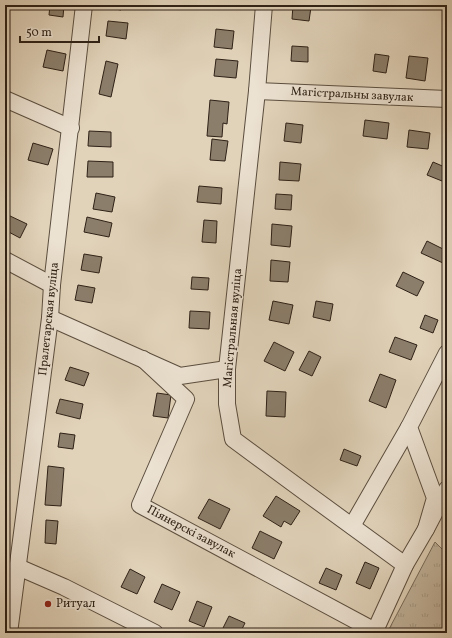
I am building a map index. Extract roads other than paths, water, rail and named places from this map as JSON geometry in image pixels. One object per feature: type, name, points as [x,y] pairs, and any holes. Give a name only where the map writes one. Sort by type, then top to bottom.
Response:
[{"type":"street","name":"Пралетарская вуліца","points":[[9,633],[50,318],[52,285],[84,5]]},
{"type":"street","name":"Магістральная вуліца","points":[[264,5],[257,91],[227,369],[227,404],[234,439],[405,564]]},
{"type":"street","name":"Магістральны завулак","points":[[257,91],[447,100]]},
{"type":"street","points":[[5,99],[71,128]]},
{"type":"street","points":[[5,260],[52,285]]},
{"type":"street","points":[[50,318],[180,376],[227,369]]},
{"type":"street","points":[[352,526],[409,427],[447,354]]},
{"type":"street","name":"Піянерскі завулак","points":[[143,359],[186,399],[140,505],[374,632]]},
{"type":"street","points":[[409,427],[435,498],[426,530]]},
{"type":"street","points":[[374,632],[405,564],[426,530],[447,488]]},
{"type":"street","points":[[18,567],[64,587],[155,633]]},
{"type":"place","name":"Ритуал","points":[[48,604]]}]
